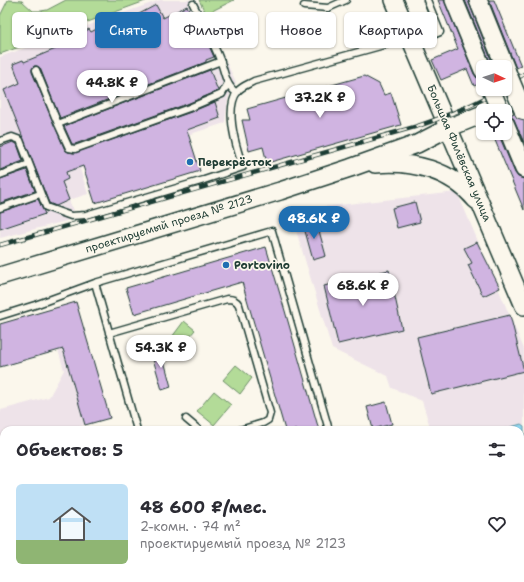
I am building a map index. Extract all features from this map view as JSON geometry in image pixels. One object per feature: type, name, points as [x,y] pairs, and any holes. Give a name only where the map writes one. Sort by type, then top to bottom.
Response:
[{"type":"street","name":"Большая Филёвская улица","points":[[394,0],[399,12]]},
{"type":"street","points":[[454,0],[479,60]]},
{"type":"street","points":[[478,0],[507,72],[524,107],[512,108]]},
{"type":"street","name":"Большая Филёвская улица","points":[[414,48],[524,306]]},
{"type":"street","name":"проектируемый проезд № 2123","points":[[0,276],[350,168],[417,144],[448,128],[476,117]]},
{"type":"street","points":[[512,140],[524,170]]},
{"type":"street","points":[[350,168],[387,163],[407,164],[430,168],[458,183],[472,194],[482,207]]},
{"type":"lane","points":[[304,6],[328,8],[346,0]]},
{"type":"lane","points":[[427,0],[432,12]]},
{"type":"lane","points":[[192,4],[221,61],[223,72],[228,83],[232,90],[236,93]]},
{"type":"lane","points":[[437,25],[440,32],[437,33]]},
{"type":"lane","points":[[0,141],[12,137],[20,140],[28,164],[46,207],[71,216],[86,215],[204,180],[242,167],[235,145],[232,111],[234,97],[239,89],[254,81],[380,48]]},
{"type":"lane","points":[[58,124],[221,61]]},
{"type":"lane","points":[[36,70],[69,148],[75,149],[189,108],[222,94],[228,83]]},
{"type":"lane","points":[[0,175],[28,164]]},
{"type":"lane","points":[[0,208],[40,194]]},
{"type":"lane","points":[[0,316],[95,283],[272,231],[328,426]]},
{"type":"lane","points":[[95,283],[136,426]]},
{"type":"lane","points":[[109,333],[227,299],[233,299],[239,305],[270,413],[268,420],[253,426]]},
{"type":"lane","points":[[186,419],[195,426]]},
{"type":"shaded area","points":[[160,0],[196,0],[202,12],[169,12],[169,48],[219,48],[236,82],[228,98],[225,123],[80,169],[88,194],[69,200],[73,210],[71,216],[66,221],[0,238],[0,57],[25,48],[87,48],[87,26],[95,23],[95,48],[161,48],[161,12],[126,12]]},
{"type":"shaded area","points":[[457,192],[524,349],[524,426],[521,424],[514,426],[430,426],[422,401],[392,388],[388,376],[332,349],[295,227],[290,229],[284,211]]},
{"type":"shaded area","points":[[76,302],[110,418],[81,426],[0,426],[1,410],[49,397],[64,370],[58,350],[63,349],[52,309]]},
{"type":"green space","points":[[8,0],[22,1],[33,11],[41,11],[47,10],[66,0],[148,0],[115,12],[95,12],[95,19],[87,22],[87,12],[12,12],[12,48],[16,48],[0,54],[0,16]]},
{"type":"green space","points":[[199,0],[234,0],[210,12],[205,12]]},
{"type":"green space","points":[[184,321],[195,330],[182,345],[172,337]]},
{"type":"green space","points":[[236,365],[252,378],[240,394],[223,380]]},
{"type":"green space","points":[[214,391],[231,405],[214,425],[197,411]]},
{"type":"building","points":[[438,0],[444,0],[476,77],[476,85],[474,86],[467,69],[441,80],[432,60],[458,49]]},
{"type":"building","points":[[465,0],[468,0],[491,60],[489,60]]},
{"type":"building","points":[[489,0],[494,0],[521,66],[516,68]]},
{"type":"building","points":[[156,5],[160,12],[143,12]]},
{"type":"building","points":[[187,6],[190,12],[175,12]]},
{"type":"building","points":[[161,14],[163,18],[169,15],[169,48],[210,48],[214,57],[206,60],[206,62],[60,118],[40,68],[34,66],[32,72],[65,150],[68,152],[74,153],[191,112],[215,102],[220,118],[187,130],[200,171],[95,203],[83,166],[66,172],[68,179],[62,182],[69,200],[56,206],[49,203],[4,90],[20,83],[13,64],[23,60],[24,62],[58,48],[87,48],[87,30],[89,29],[91,32],[95,30],[95,48],[161,48]]},
{"type":"building","points":[[210,70],[218,91],[187,104],[72,144],[64,126]]},
{"type":"building","points":[[364,76],[379,84],[384,95],[391,93],[401,125],[267,163],[263,147],[249,151],[242,120],[250,120],[247,109]]},
{"type":"building","points":[[514,113],[517,118],[524,120],[524,143],[512,117],[512,114]]},
{"type":"building","points":[[495,140],[501,140],[515,173],[518,177],[524,179],[524,210]]},
{"type":"building","points":[[13,142],[17,144],[23,161],[0,170],[0,147]]},
{"type":"building","points":[[27,170],[35,191],[0,203],[0,179]]},
{"type":"building","points":[[38,199],[45,214],[0,229],[0,212]]},
{"type":"building","points":[[415,202],[420,222],[397,228],[392,208]]},
{"type":"building","points":[[316,220],[326,256],[313,260],[303,224]]},
{"type":"building","points":[[477,242],[500,288],[483,296],[468,265],[472,263],[464,248]]},
{"type":"building","points":[[266,247],[318,426],[284,426],[242,282],[134,314],[126,288]]},
{"type":"building","points":[[389,270],[402,329],[338,344],[324,286]]},
{"type":"building","points":[[76,302],[110,418],[85,425],[63,349],[0,367],[0,324]]},
{"type":"building","points":[[510,315],[524,371],[431,394],[417,337]]},
{"type":"building","points":[[161,349],[171,387],[162,390],[151,352]]},
{"type":"building","points":[[386,402],[392,424],[384,426],[372,426],[367,407]]},
{"type":"railway","points":[[512,82],[524,74]]},
{"type":"railway","points":[[0,245],[418,126],[461,110],[488,96]]},
{"type":"place","name":"Перекрёсток","points":[[190,162]]},
{"type":"place","name":"Portovino","points":[[226,265]]}]
